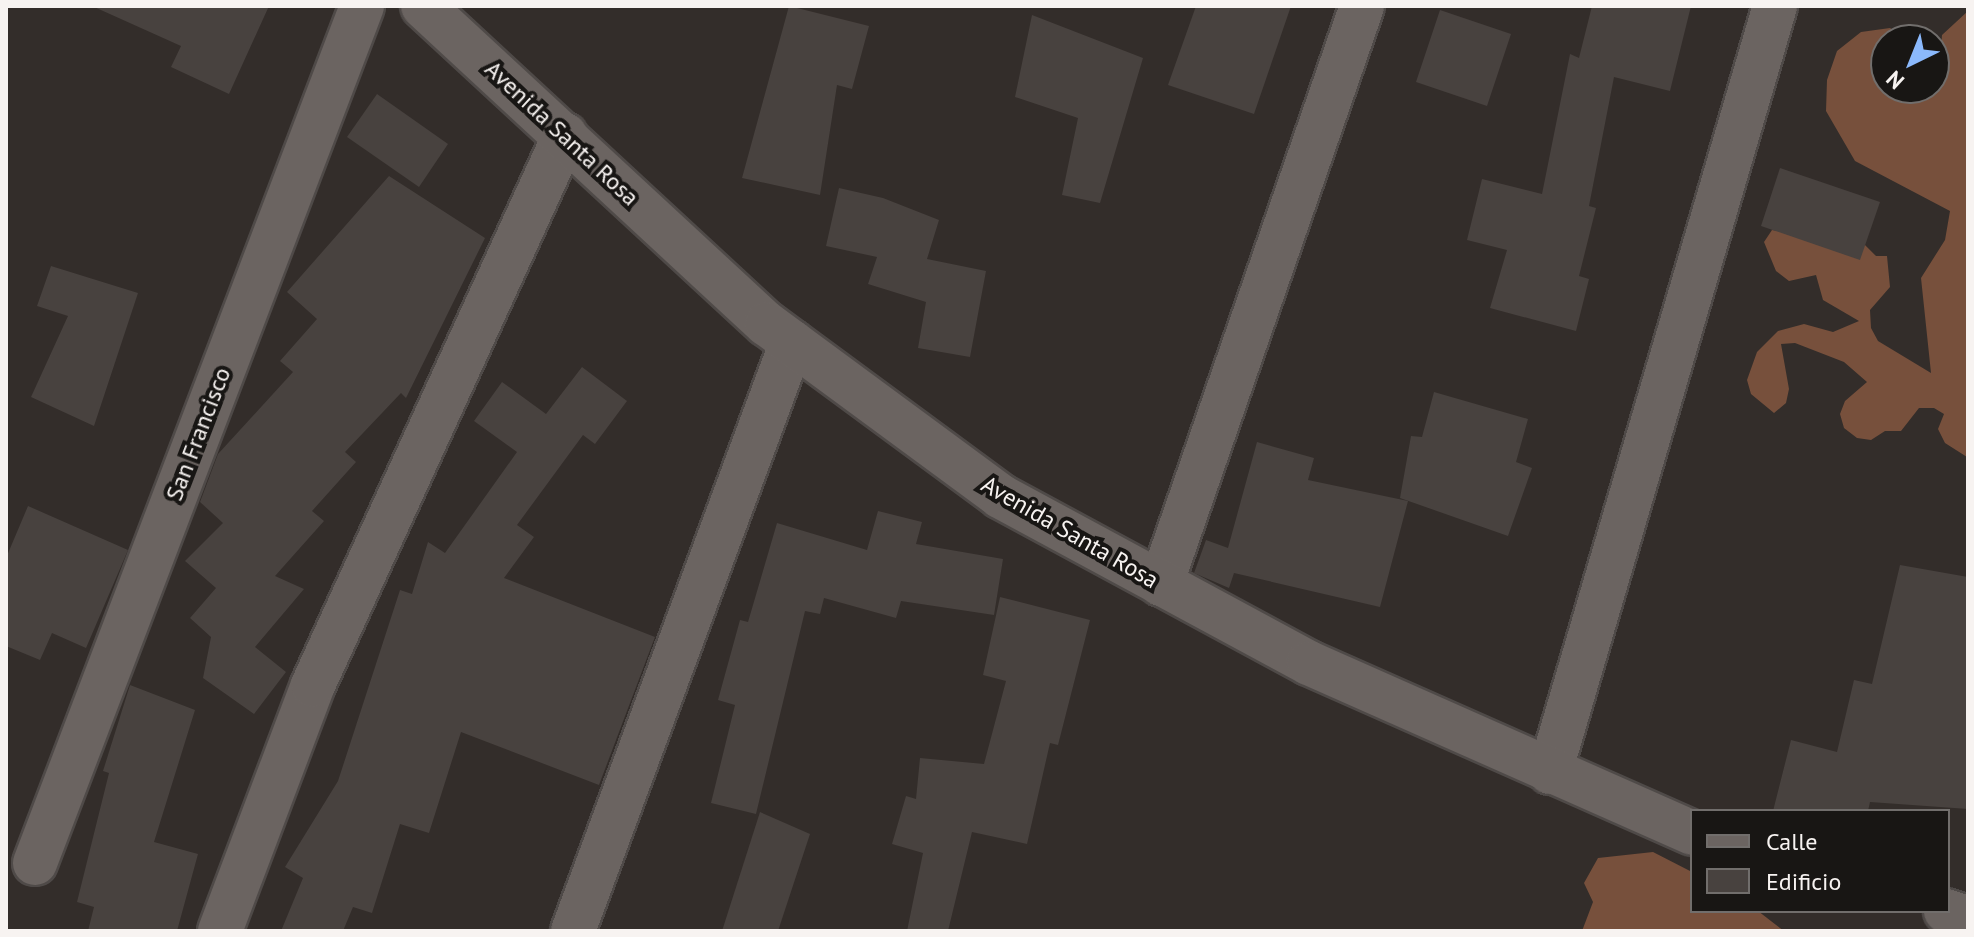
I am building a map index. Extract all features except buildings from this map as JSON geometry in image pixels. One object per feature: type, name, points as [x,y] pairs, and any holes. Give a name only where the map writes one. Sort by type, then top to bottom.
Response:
[{"type":"street","name":"San Francisco","points":[[35,863],[362,6]]},
{"type":"street","name":"Avenida Santa Rosa","points":[[423,6],[792,342],[1000,496],[1309,663],[1690,832]]},
{"type":"street","points":[[1161,584],[1362,6]]},
{"type":"street","points":[[1550,772],[1775,6]]},
{"type":"street","points":[[220,931],[313,685],[565,135]]},
{"type":"street","points":[[573,931],[792,342]]},
{"type":"shaded area","points":[[1968,11],[1967,457],[1945,443],[1938,429],[1944,414],[1934,408],[1919,408],[1901,431],[1885,431],[1871,440],[1857,438],[1844,428],[1840,414],[1845,401],[1867,382],[1844,362],[1795,343],[1781,344],[1789,389],[1786,403],[1774,413],[1751,394],[1747,380],[1757,352],[1778,331],[1804,324],[1833,332],[1859,321],[1823,300],[1816,275],[1789,281],[1776,271],[1764,242],[1772,230],[1865,245],[1876,256],[1887,256],[1890,287],[1870,310],[1871,328],[1878,341],[1931,373],[1921,278],[1945,240],[1950,211],[1855,161],[1826,111],[1827,80],[1837,51],[1861,32],[1870,31],[1870,104],[1950,104],[1950,28]]},
{"type":"shaded area","points":[[1653,852],[1690,871],[1690,913],[1761,913],[1784,931],[1582,931],[1593,902],[1584,883],[1598,858]]}]
